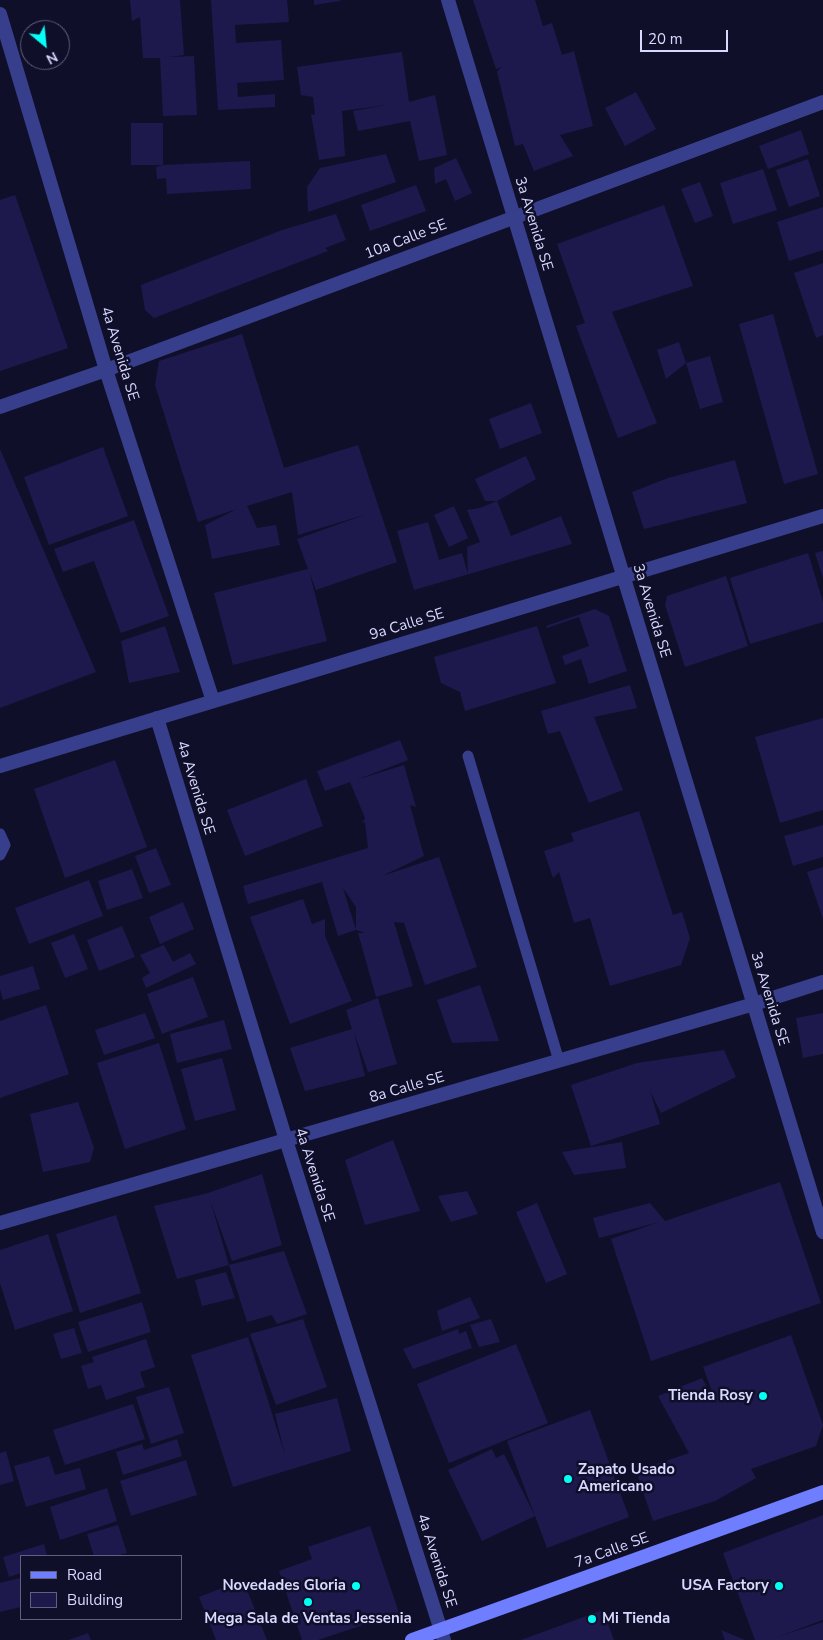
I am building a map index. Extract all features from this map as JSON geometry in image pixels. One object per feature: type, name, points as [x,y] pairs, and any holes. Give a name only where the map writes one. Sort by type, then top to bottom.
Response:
[{"type":"main road","name":"7a Calle SE","points":[[412,1640],[443,1635],[823,1492]]},
{"type":"street","name":"3a Avenida SE","points":[[448,0],[823,1232]]},
{"type":"street","name":"4a Avenida SE","points":[[0,14],[106,370],[213,701]]},
{"type":"street","name":"10a Calle SE","points":[[0,407],[106,370],[823,102]]},
{"type":"street","name":"9a Calle SE","points":[[0,766],[623,575],[823,516]]},
{"type":"street","name":"4a Avenida SE","points":[[157,718],[286,1140],[443,1635]]},
{"type":"street","name":"8a Calle SE","points":[[0,1223],[754,1004],[823,982]]},
{"type":"lane","points":[[468,756],[559,1061]]},
{"type":"lane","points":[[0,834],[5,845],[0,855]]},
{"type":"building","points":[[130,0],[180,0],[184,55],[169,57],[194,56],[197,115],[163,116],[160,58],[143,58],[140,17],[132,21]]},
{"type":"building","points":[[211,0],[287,0],[289,22],[235,25],[236,43],[281,40],[284,80],[237,83],[238,97],[275,94],[275,107],[218,110]]},
{"type":"building","points":[[314,0],[340,0],[340,1],[314,5]]},
{"type":"building","points":[[473,0],[535,0],[543,26],[552,23],[562,55],[574,51],[593,126],[560,135],[573,156],[534,171],[523,144],[515,146],[497,72],[501,67],[496,69]]},
{"type":"building","points":[[402,52],[409,102],[435,95],[447,155],[419,161],[410,121],[358,131],[353,111],[386,105],[342,111],[345,156],[319,160],[311,114],[315,115],[313,97],[301,95],[297,67]]},
{"type":"building","points":[[636,92],[656,129],[625,146],[605,108]]},
{"type":"building","points":[[131,123],[163,123],[163,165],[131,165]]},
{"type":"building","points":[[801,130],[809,154],[768,169],[759,146]]},
{"type":"building","points":[[386,154],[396,182],[308,212],[307,187],[320,168]]},
{"type":"building","points":[[456,158],[472,193],[455,201],[446,179],[435,184],[434,168]]},
{"type":"building","points":[[808,159],[820,196],[789,207],[776,170]]},
{"type":"building","points":[[250,161],[251,189],[167,194],[166,178],[157,179],[156,167],[163,165]]},
{"type":"building","points":[[763,169],[777,210],[733,224],[720,183]]},
{"type":"building","points":[[700,182],[713,216],[695,223],[681,189]]},
{"type":"building","points":[[416,185],[426,211],[370,231],[361,205]]},
{"type":"building","points":[[15,195],[68,348],[0,371],[0,200]]},
{"type":"building","points":[[664,205],[693,286],[612,312],[657,423],[618,438],[576,326],[585,323],[557,244]]},
{"type":"building","points":[[823,207],[823,250],[789,261],[777,222]]},
{"type":"building","points":[[336,214],[346,240],[325,248],[328,251],[154,318],[145,310],[141,285],[282,230]]},
{"type":"building","points":[[823,263],[823,335],[816,338],[794,273]]},
{"type":"building","points":[[773,314],[818,474],[784,484],[739,324]]},
{"type":"building","points":[[242,334],[284,468],[358,445],[397,562],[316,590],[309,571],[327,641],[233,665],[214,593],[308,569],[297,539],[367,514],[298,535],[292,492],[247,506],[257,528],[276,525],[280,545],[212,559],[205,525],[237,509],[198,522],[155,385],[159,361]]},
{"type":"building","points":[[679,342],[686,363],[666,379],[657,350]]},
{"type":"building","points":[[710,356],[723,402],[700,409],[686,363]]},
{"type":"building","points":[[531,403],[542,433],[500,449],[489,419]]},
{"type":"building","points":[[103,447],[128,516],[49,545],[24,477]]},
{"type":"building","points":[[0,449],[96,672],[0,708]]},
{"type":"building","points":[[526,456],[536,479],[497,501],[485,501],[475,479]]},
{"type":"building","points":[[735,460],[747,503],[644,529],[632,492],[668,478]]},
{"type":"building","points":[[497,501],[511,536],[561,516],[572,544],[414,590],[397,531],[428,522],[439,560],[462,553],[468,574],[467,547],[480,542],[467,510],[480,508]]},
{"type":"building","points":[[454,506],[468,538],[449,547],[434,515]]},
{"type":"building","points":[[134,520],[169,616],[121,633],[94,561],[63,572],[54,549]]},
{"type":"building","points":[[823,551],[823,578],[815,553]]},
{"type":"building","points":[[808,553],[823,602],[823,622],[750,644],[730,578]]},
{"type":"building","points":[[726,576],[748,646],[685,667],[665,605],[667,596]]},
{"type":"building","points":[[595,609],[609,616],[627,671],[589,684],[581,659],[565,665],[562,656],[589,646],[579,617],[547,628],[546,626]]},
{"type":"building","points":[[165,626],[180,672],[129,683],[121,641]]},
{"type":"building","points":[[537,626],[556,683],[465,711],[460,692],[441,683],[434,657]]},
{"type":"building","points":[[630,685],[637,708],[594,717],[623,790],[589,803],[560,731],[548,734],[541,711]]},
{"type":"building","points":[[823,718],[823,810],[780,823],[755,737]]},
{"type":"building","points":[[400,740],[408,760],[356,780],[404,765],[416,807],[410,805],[424,856],[382,876],[439,857],[477,967],[425,985],[404,923],[394,922],[413,986],[376,997],[358,933],[365,933],[356,930],[338,936],[322,882],[248,904],[243,886],[368,848],[365,822],[362,823],[365,818],[350,782],[325,791],[317,771]],"holes":[[[343,888],[356,907],[356,930]]]},
{"type":"building","points":[[115,760],[147,847],[65,878],[34,789]]},
{"type":"building","points":[[306,779],[323,826],[245,856],[227,810]]},
{"type":"building","points":[[639,811],[673,915],[682,912],[690,938],[681,965],[610,986],[590,918],[574,923],[559,872],[553,878],[544,851],[574,841],[571,833]]},
{"type":"building","points":[[823,825],[823,857],[793,866],[784,836]]},
{"type":"building","points":[[156,848],[171,885],[149,893],[135,856]]},
{"type":"building","points":[[823,867],[823,919],[807,872]]},
{"type":"building","points":[[132,869],[143,898],[107,910],[98,881]]},
{"type":"building","points":[[89,880],[103,916],[29,944],[15,908]]},
{"type":"building","points":[[303,899],[312,924],[325,919],[325,936],[352,1001],[290,1024],[250,917]]},
{"type":"building","points":[[183,902],[194,929],[160,944],[149,917]]},
{"type":"building","points":[[122,926],[135,957],[99,971],[87,940]]},
{"type":"building","points":[[74,934],[88,969],[65,978],[51,943]]},
{"type":"building","points":[[164,945],[173,962],[190,953],[196,964],[146,988],[142,978],[150,973],[140,955]]},
{"type":"building","points":[[33,966],[40,989],[3,1000],[0,989],[0,976]]},
{"type":"building","points":[[193,977],[208,1017],[162,1034],[147,994]]},
{"type":"building","points":[[480,985],[499,1041],[452,1043],[437,1000]]},
{"type":"building","points":[[378,998],[397,1064],[368,1072],[354,1032],[365,1076],[305,1091],[290,1048],[352,1029],[346,1010]]},
{"type":"building","points":[[46,1005],[69,1074],[0,1098],[0,1021]]},
{"type":"building","points":[[145,1013],[155,1038],[104,1055],[95,1030]]},
{"type":"building","points":[[823,1013],[823,1054],[803,1058],[796,1018]]},
{"type":"building","points":[[224,1020],[232,1049],[177,1063],[170,1034]]},
{"type":"building","points":[[159,1043],[186,1129],[125,1149],[97,1063]]},
{"type":"building","points":[[724,1050],[736,1077],[661,1113],[650,1091],[660,1124],[591,1146],[571,1085],[637,1063]]},
{"type":"building","points":[[222,1058],[236,1110],[195,1121],[181,1069]]},
{"type":"building","points":[[78,1102],[94,1148],[90,1162],[43,1172],[30,1114]]},
{"type":"building","points":[[393,1140],[420,1211],[365,1225],[345,1160]]},
{"type":"building","points":[[622,1142],[626,1168],[574,1175],[562,1152]]},
{"type":"building","points":[[262,1174],[282,1245],[232,1261],[210,1200],[229,1265],[177,1279],[154,1206],[208,1193]]},
{"type":"building","points":[[780,1182],[821,1303],[651,1361],[611,1239],[659,1222],[599,1238],[593,1218],[650,1203],[665,1221]]},
{"type":"building","points":[[467,1191],[478,1214],[451,1222],[438,1196]]},
{"type":"building","points":[[537,1203],[567,1274],[546,1283],[516,1212]]},
{"type":"building","points":[[116,1215],[141,1293],[80,1313],[56,1234]]},
{"type":"building","points":[[48,1234],[73,1311],[15,1330],[0,1283],[0,1250]]},
{"type":"building","points":[[284,1251],[307,1314],[277,1324],[272,1315],[247,1322],[229,1265]]},
{"type":"building","points":[[226,1272],[235,1298],[202,1306],[195,1280]]},
{"type":"building","points":[[470,1297],[480,1318],[442,1331],[437,1311]]},
{"type":"building","points":[[142,1302],[151,1332],[88,1352],[78,1322]]},
{"type":"building","points":[[303,1319],[327,1387],[276,1405],[250,1334]]},
{"type":"building","points":[[491,1319],[500,1342],[479,1347],[470,1325]]},
{"type":"building","points":[[74,1328],[82,1353],[61,1359],[53,1334]]},
{"type":"building","points":[[458,1329],[459,1334],[466,1331],[472,1348],[413,1369],[403,1349]]},
{"type":"building","points":[[791,1335],[823,1425],[816,1446],[751,1469],[756,1478],[715,1501],[653,1521],[636,1471],[689,1453],[658,1396],[702,1378],[717,1405],[703,1367]]},
{"type":"building","points":[[248,1337],[285,1455],[275,1414],[337,1398],[351,1451],[233,1487],[191,1355]]},
{"type":"building","points":[[146,1339],[155,1367],[140,1372],[145,1387],[106,1400],[101,1385],[88,1389],[81,1366],[94,1362],[92,1357]]},
{"type":"building","points":[[516,1344],[548,1423],[449,1463],[417,1384]]},
{"type":"building","points":[[169,1387],[184,1433],[151,1444],[136,1397]]},
{"type":"building","points":[[133,1404],[145,1439],[65,1465],[53,1430]]},
{"type":"building","name":"Zapato Usado Americano","points":[[590,1410],[629,1517],[547,1548],[507,1441]]},
{"type":"building","points":[[177,1439],[182,1456],[123,1475],[116,1452],[142,1444],[144,1450]]},
{"type":"building","points":[[492,1449],[496,1458],[504,1454],[535,1516],[482,1541],[448,1470]]},
{"type":"building","points":[[6,1451],[14,1481],[0,1485],[0,1453]]},
{"type":"building","points":[[49,1456],[55,1475],[80,1468],[86,1489],[26,1507],[14,1466]]},
{"type":"building","points":[[186,1460],[197,1495],[131,1516],[120,1481]]},
{"type":"building","points":[[107,1488],[117,1521],[60,1540],[50,1507]]},
{"type":"building","name":"USA Factory","points":[[823,1515],[823,1620],[777,1637],[823,1622],[823,1640],[755,1640],[723,1553]]},
{"type":"building","points":[[118,1525],[127,1553],[120,1555],[94,1555],[87,1534]]},
{"type":"building","name":"Novedades Gloria","points":[[370,1526],[399,1613],[318,1640],[302,1640],[279,1571],[312,1559],[308,1547]]},
{"type":"building","points":[[44,1544],[47,1555],[20,1555],[20,1573],[9,1577],[3,1557]]},
{"type":"building","points":[[20,1578],[20,1607],[0,1612],[0,1583]]},
{"type":"building","points":[[243,1580],[267,1640],[216,1640],[199,1597]]},
{"type":"building","name":"Mi Tienda","points":[[603,1610],[614,1640],[521,1640]]},
{"type":"building","points":[[721,1630],[745,1640],[725,1640]]},
{"type":"building","points":[[88,1633],[91,1640],[69,1640]]},
{"type":"place","name":"Tienda Rosy","points":[[763,1396]]},
{"type":"place","name":"Zapato Usado Americano","points":[[568,1479]]},
{"type":"place","name":"Novedades Gloria","points":[[356,1586]]},
{"type":"place","name":"USA Factory","points":[[779,1586]]},
{"type":"place","name":"Mega Sala de Ventas Jessenia","points":[[308,1602]]},
{"type":"place","name":"Mi Tienda","points":[[592,1619]]}]
